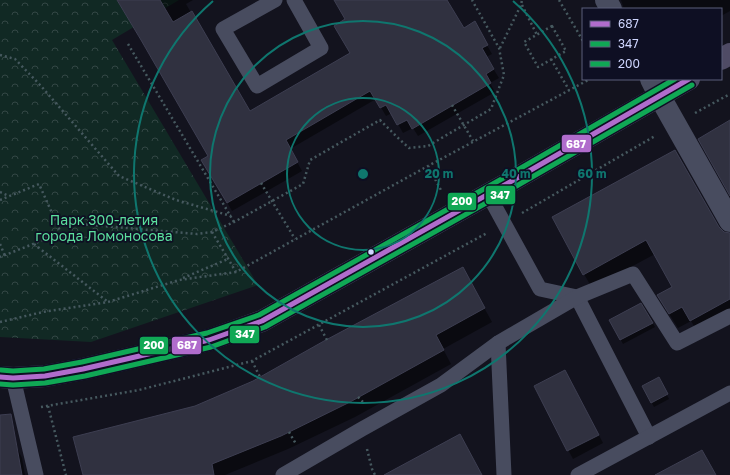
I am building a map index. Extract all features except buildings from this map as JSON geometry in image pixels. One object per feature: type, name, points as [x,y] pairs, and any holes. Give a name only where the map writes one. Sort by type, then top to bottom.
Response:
[{"type":"main road","points":[[6,378],[45,376],[83,369],[209,340],[248,326],[276,313],[488,194],[655,88],[685,80]]},
{"type":"street","points":[[655,88],[730,220]]},
{"type":"lane","points":[[275,0],[223,29],[257,86],[322,48],[294,0]]},
{"type":"lane","points":[[488,194],[540,289],[577,297]]},
{"type":"lane","points":[[283,475],[441,385],[498,343],[577,297],[633,274],[677,343],[730,316]]},
{"type":"lane","points":[[577,297],[649,438]]},
{"type":"lane","points":[[498,343],[504,475]]},
{"type":"lane","points":[[6,378],[36,475]]},
{"type":"lane","points":[[578,475],[730,393]]},
{"type":"path","points":[[56,222],[197,234],[212,232],[234,222],[303,184],[310,160],[380,120],[396,138],[409,148],[428,146],[491,109],[504,75],[500,48],[472,0]]},
{"type":"path","points":[[500,48],[522,0]]},
{"type":"path","points":[[559,0],[582,39]]},
{"type":"path","points":[[521,5],[537,35]]},
{"type":"path","points":[[552,26],[566,51],[552,59],[538,67],[524,42],[552,26]]},
{"type":"path","points":[[128,44],[234,222]]},
{"type":"path","points":[[0,55],[15,59],[41,86],[119,176],[176,200],[231,216]]},
{"type":"path","points":[[552,59],[569,90]]},
{"type":"path","points":[[179,280],[236,272],[473,141],[588,80]]},
{"type":"path","points":[[452,105],[473,141]]},
{"type":"path","points":[[428,166],[442,192]]},
{"type":"path","points":[[261,183],[295,239]]},
{"type":"path","points":[[0,200],[39,184],[61,233],[0,258]]},
{"type":"path","points":[[0,192],[9,197]]},
{"type":"path","points":[[212,232],[236,272]]},
{"type":"path","points":[[0,244],[4,256]]},
{"type":"path","points":[[33,244],[108,302]]},
{"type":"path","points":[[0,322],[43,312],[108,302],[179,280],[228,259]]},
{"type":"path","points":[[318,325],[327,340]]},
{"type":"path","points":[[252,361],[260,377]]},
{"type":"path","points":[[48,406],[66,475]]},
{"type":"path","points":[[372,469],[375,475]]},
{"type":"green space","name":"Парк 300-летия города Ломоносова","points":[[0,0],[179,0],[112,40],[258,285],[91,342],[0,337]]},
{"type":"transit line","name":"200","points":[[1,370],[13,371],[44,369],[82,362],[207,333],[259,315],[507,176],[673,80]]},
{"type":"transit line","name":"687","points":[[0,377],[13,378],[45,376],[83,369],[209,340],[262,321],[510,182],[687,80]]},
{"type":"transit line","name":"347","points":[[0,384],[13,385],[45,383],[85,376],[211,347],[265,327],[513,188],[692,85]]}]
